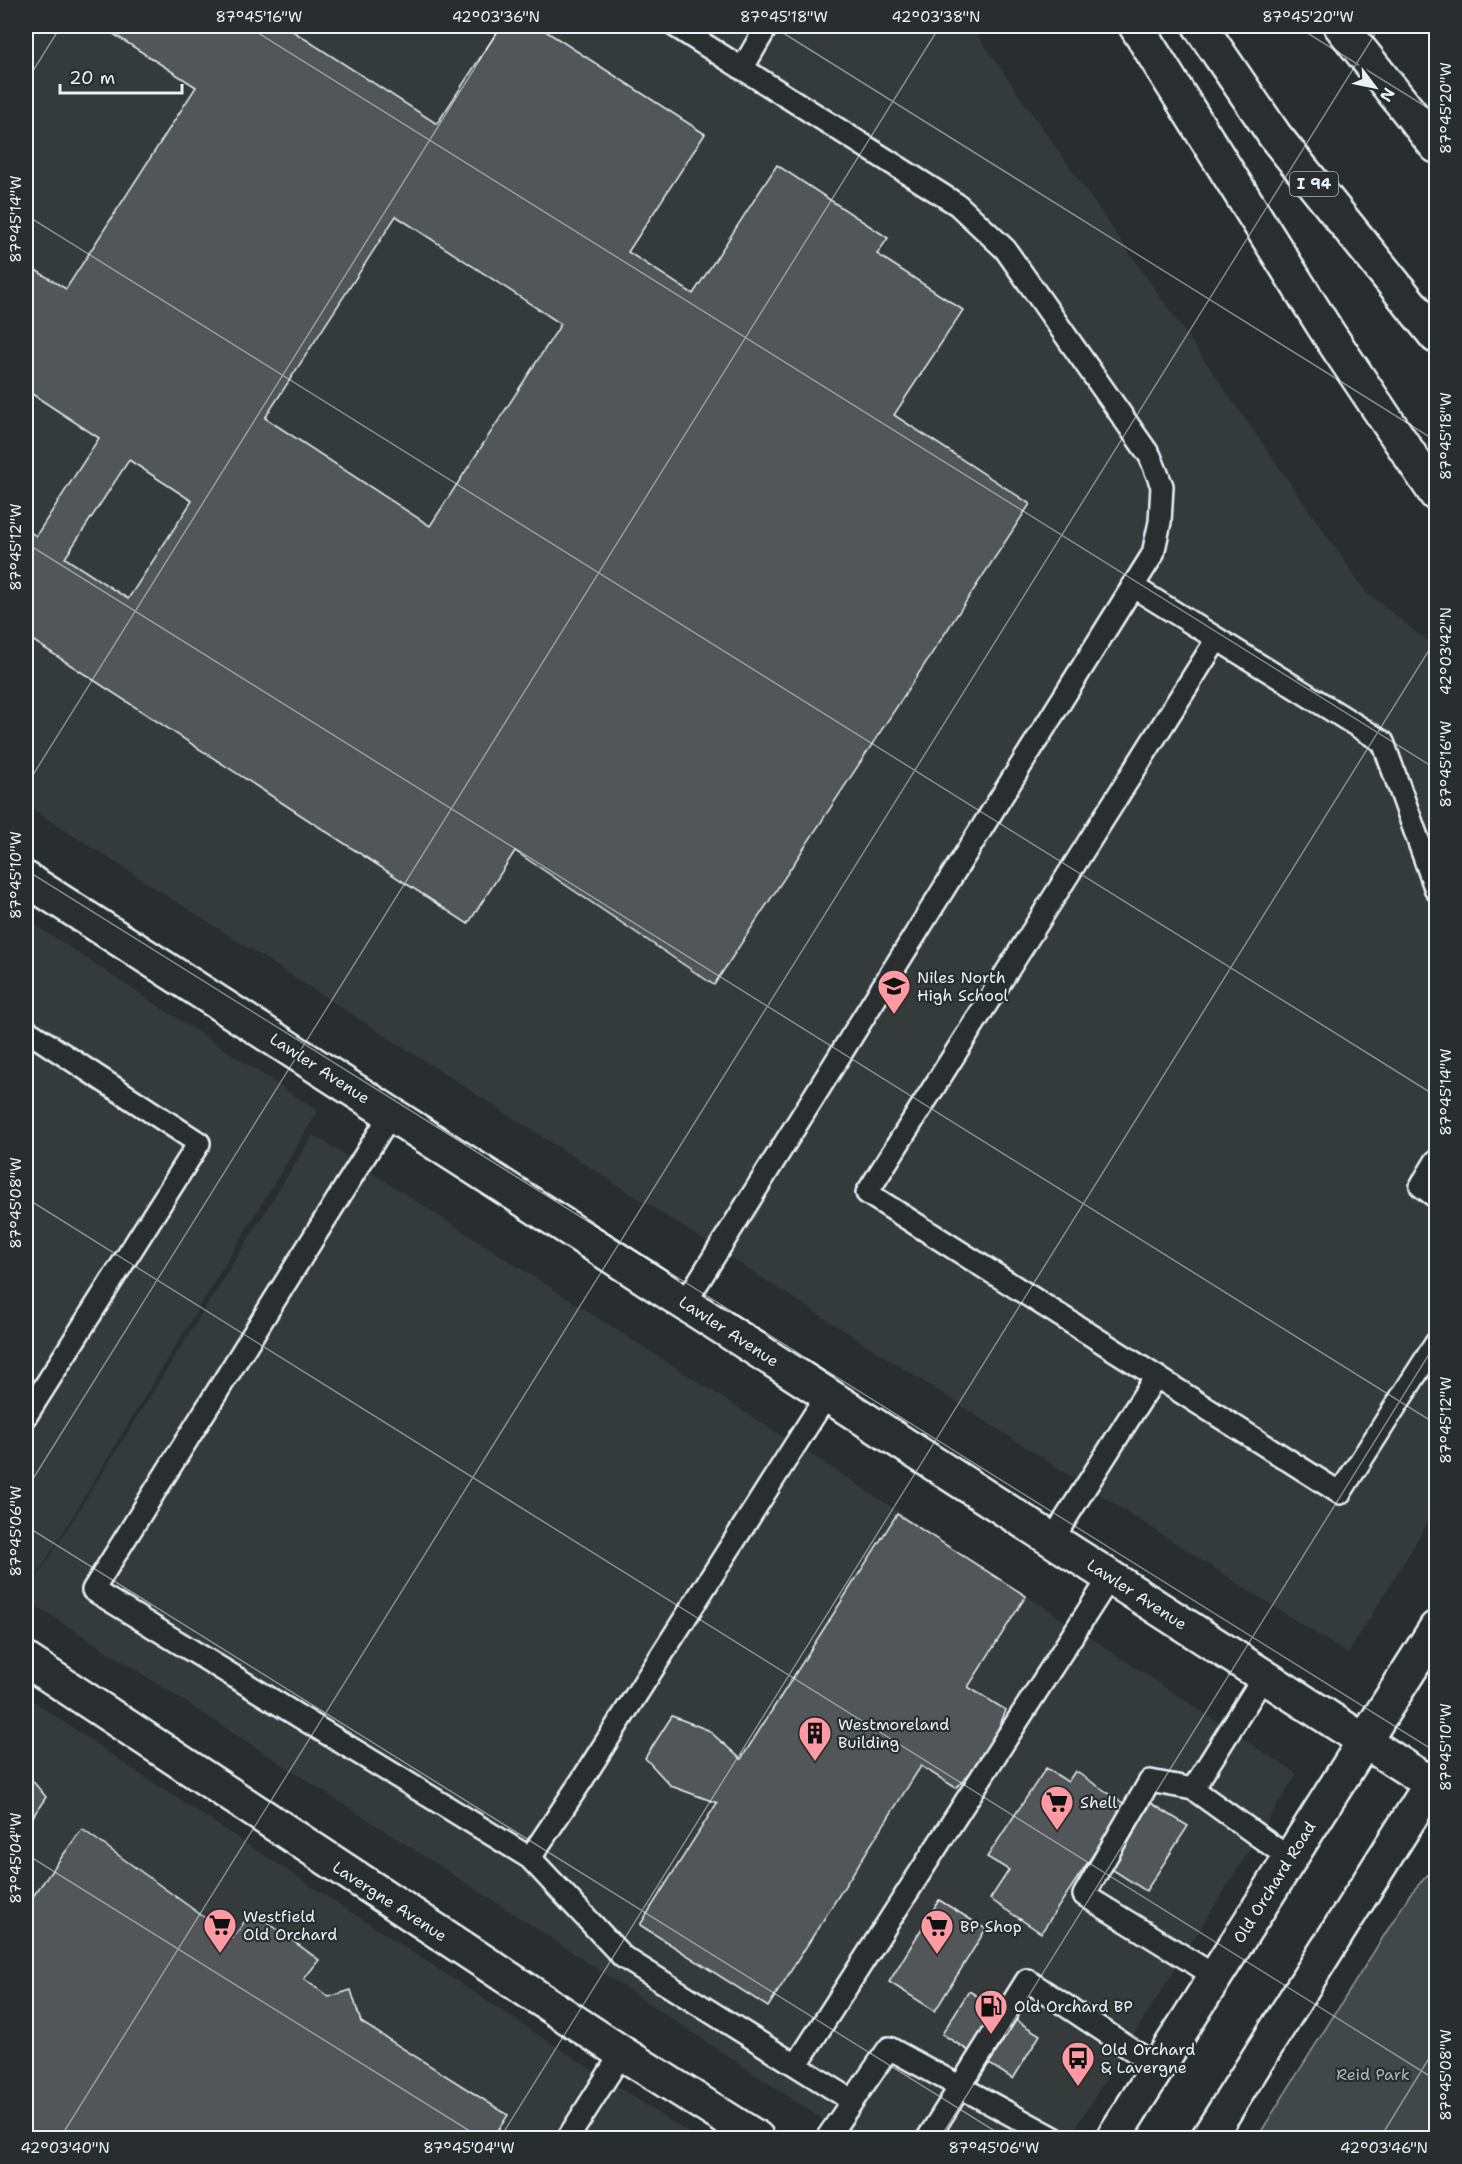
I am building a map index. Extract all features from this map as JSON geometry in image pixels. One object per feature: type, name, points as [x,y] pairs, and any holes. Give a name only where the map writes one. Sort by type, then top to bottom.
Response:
[{"type":"main road","points":[[1136,26],[1328,333],[1437,494]]},
{"type":"main road","name":"I 94","points":[[1200,26],[1275,136],[1437,336]]},
{"type":"main road","points":[[1341,26],[1437,146]]},
{"type":"main road","name":"Lawler Avenue","points":[[26,879],[1264,1676],[1435,1782]]},
{"type":"main road","name":"Old Orchard Road","points":[[1113,2139],[1289,1858],[1437,1628]]},
{"type":"main road","name":"Lavergne Avenue","points":[[26,1660],[622,2053],[758,2139]]},
{"type":"main road","points":[[1208,2139],[1435,1782]]},
{"type":"lane","points":[[675,26],[958,205],[1005,249],[1150,456],[1162,486],[1160,522],[1153,554],[685,1303]]},
{"type":"lane","points":[[742,69],[767,26]]},
{"type":"lane","points":[[1132,586],[1383,742],[1437,890]]},
{"type":"lane","points":[[1217,639],[867,1193],[1340,1493],[1437,1342]]},
{"type":"lane","points":[[26,1030],[199,1143],[26,1416]]},
{"type":"lane","points":[[391,1114],[93,1590],[530,1858],[623,1957],[853,2101]]},
{"type":"lane","points":[[1437,1161],[1420,1186],[1437,1197]]},
{"type":"lane","points":[[1052,1540],[1156,1376]]},
{"type":"lane","points":[[530,1858],[827,1395]]},
{"type":"lane","points":[[797,2064],[1110,1577]]},
{"type":"lane","points":[[1193,1789],[1264,1676]]},
{"type":"lane","points":[[1215,1976],[1084,1895],[1150,1781],[1193,1789],[1289,1858]]},
{"type":"lane","points":[[928,2139],[1027,1980],[1158,2067]]},
{"type":"lane","points":[[827,2139],[889,2048],[1054,2139]]},
{"type":"lane","points":[[568,2139],[622,2053]]},
{"type":"shaded area","name":"Niles North High School","points":[[26,26],[971,26],[1366,592],[1436,648],[1436,1509],[1348,1654],[26,805]]},
{"type":"shaded area","points":[[26,919],[318,1111],[26,1593]]},
{"type":"shaded area","points":[[313,1135],[852,1481],[1297,1774],[1069,2138],[851,2138],[554,1940],[26,1599],[26,1595]]},
{"type":"shaded area","name":"Westfield Old Orchard","points":[[26,1696],[134,1770],[696,2138],[26,2138]]},
{"type":"green space","name":"Reid Park","points":[[1436,1866],[1436,2138],[1257,2138],[1410,1894]]},
{"type":"building","points":[[101,26],[285,26],[437,124],[501,26],[538,26],[705,134],[628,252],[693,294],[777,165],[888,238],[877,254],[963,310],[894,415],[1030,504],[714,985],[515,851],[468,924],[26,636],[26,529],[36,536],[99,438],[26,390],[26,264],[66,289],[196,87]],"holes":[[[396,216],[561,324],[430,526],[265,418]],[[129,460],[192,501],[128,599],[65,558]]]},
{"type":"building","name":"Westmoreland Building","points":[[897,1514],[1026,1596],[968,1687],[1006,1710],[988,1753],[956,1788],[921,1766],[768,2007],[640,1925],[717,1803],[671,1786],[645,1758],[672,1716],[708,1730],[741,1759]]},
{"type":"building","name":"Shell","points":[[1046,1768],[1068,1782],[1075,1771],[1126,1805],[1041,1933],[990,1899],[1009,1870],[987,1857]]},
{"type":"building","points":[[26,1773],[46,1797],[26,1827]]},
{"type":"building","name":"Shell","points":[[1151,1803],[1188,1826],[1146,1891],[1110,1868]]},
{"type":"building","points":[[82,1829],[233,1938],[252,1911],[319,1960],[304,1979],[329,1997],[351,1990],[361,2022],[508,2115],[493,2138],[26,2138],[26,1906]]},
{"type":"building","name":"BP Shop","points":[[939,1900],[986,1929],[935,2011],[889,1982]]},
{"type":"building","name":"Old Orchard BP","points":[[969,1991],[1040,2035],[1013,2079],[942,2034]]},
{"type":"place","name":"Niles North High School","points":[[894,1015]]},
{"type":"place","name":"Westmoreland Building","points":[[815,1762]]},
{"type":"place","name":"Shell","points":[[1057,1831]]},
{"type":"place","name":"Westfield Old Orchard","points":[[220,1954]]},
{"type":"place","name":"BP Shop","points":[[937,1955]]},
{"type":"place","name":"Old Orchard BP","points":[[991,2035]]},
{"type":"place","name":"Old Orchard & Lavergne","points":[[1078,2087]]}]
